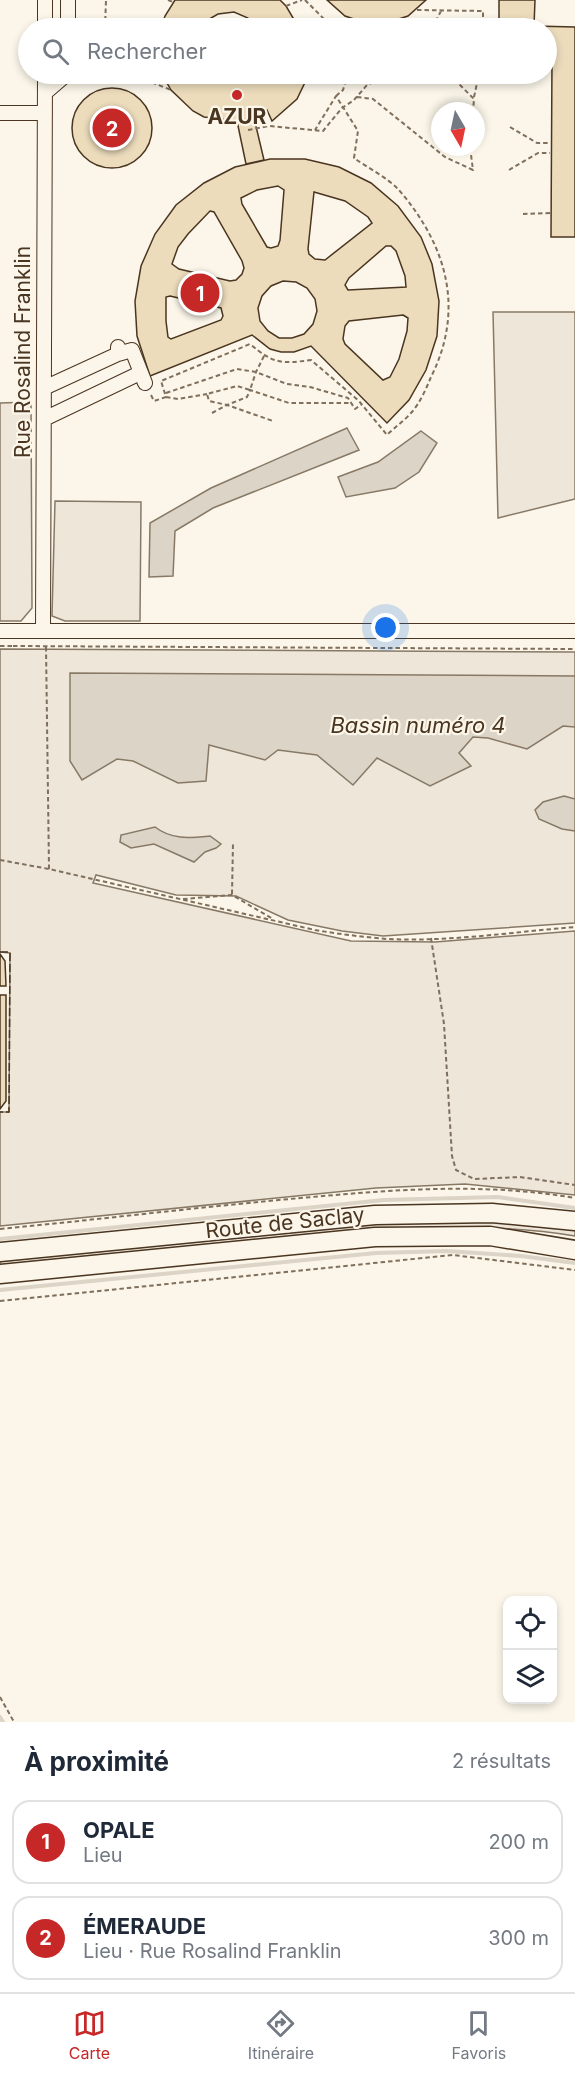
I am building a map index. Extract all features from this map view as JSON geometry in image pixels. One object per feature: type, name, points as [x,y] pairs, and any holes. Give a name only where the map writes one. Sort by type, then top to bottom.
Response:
[{"type":"main road","name":"Route de Saclay","points":[[0,1252],[375,1215],[492,1213],[575,1221]]},
{"type":"main road","name":"Route de Saclay","points":[[0,1274],[375,1237],[490,1236],[575,1250]]},
{"type":"street","points":[[45,0],[45,18]]},
{"type":"street","points":[[68,0],[68,18]]},
{"type":"street","name":"Rue Rosalind Franklin","points":[[43,631],[45,84]]},
{"type":"street","points":[[45,93],[55,84]]},
{"type":"street","points":[[0,113],[45,113]]},
{"type":"street","points":[[44,388],[118,350],[132,350],[141,378],[44,419]]},
{"type":"street","points":[[6,631],[575,631]]},
{"type":"path","points":[[105,18],[106,0]]},
{"type":"path","points":[[168,0],[173,2]]},
{"type":"path","points":[[286,6],[304,0],[324,18]]},
{"type":"path","points":[[417,10],[483,11],[483,18]]},
{"type":"path","points":[[438,18],[441,11]]},
{"type":"path","points":[[156,84],[171,90]]},
{"type":"path","points":[[315,130],[345,84]]},
{"type":"path","points":[[248,130],[269,126],[323,131],[342,108],[369,84]]},
{"type":"path","points":[[459,84],[474,99]]},
{"type":"path","points":[[474,102],[476,84]]},
{"type":"path","points":[[166,397],[161,381],[250,344],[264,356],[286,363],[311,360],[361,404],[387,435],[413,411],[437,365],[446,341],[450,315],[448,288],[442,262],[423,224],[397,189],[354,158],[358,131],[336,96]]},
{"type":"path","points":[[357,97],[373,99],[431,145]]},
{"type":"path","points":[[510,127],[537,143],[550,143]]},
{"type":"path","points":[[509,170],[538,153],[550,153]]},
{"type":"path","points":[[445,156],[473,170],[471,156]]},
{"type":"path","points":[[523,214],[550,213]]},
{"type":"path","points":[[212,413],[247,397],[264,356]]},
{"type":"path","points":[[166,393],[237,369],[256,372],[287,384],[310,387],[348,398],[355,409],[361,404]]},
{"type":"path","points":[[141,378],[154,401],[166,397],[178,399],[207,394],[237,386],[289,402],[351,403]]},
{"type":"path","points":[[207,394],[209,401],[228,405],[273,421]]},
{"type":"path","points":[[13,646],[575,649]]},
{"type":"path","points":[[45,646],[49,869]]},
{"type":"path","points":[[232,895],[233,843]]},
{"type":"path","points":[[0,860],[351,936],[431,939],[575,927]]},
{"type":"path","points":[[178,900],[232,895],[275,921]]},
{"type":"path","points":[[431,939],[444,1023],[452,1156],[456,1170],[474,1179],[520,1177],[575,1185]]},
{"type":"path","points":[[0,1229],[390,1190],[496,1188],[575,1198]]},
{"type":"path","points":[[0,1301],[453,1255],[575,1270]]},
{"type":"path","points":[[0,1697],[14,1722]]},
{"type":"shaded area","points":[[493,312],[575,312],[575,499],[498,518]]},
{"type":"shaded area","points":[[31,402],[32,608],[21,621],[0,621],[0,403]]},
{"type":"shaded area","points":[[55,501],[141,502],[140,621],[65,621],[52,616]]},
{"type":"shaded area","points":[[0,649],[575,652],[575,923],[383,936],[342,931],[288,920],[236,896],[176,895],[96,875],[93,883],[351,941],[435,942],[575,931],[575,1195],[465,1184],[376,1188],[0,1226],[0,1112],[9,1112],[10,953],[0,952]]},
{"type":"shaded area","points":[[470,1219],[575,1229],[575,1236],[503,1228],[383,1230],[0,1267],[0,1260],[235,1235],[352,1225]]},
{"type":"water","points":[[347,428],[359,450],[213,508],[175,531],[173,576],[149,577],[150,523],[211,488]]},
{"type":"water","points":[[421,431],[437,443],[419,472],[395,488],[346,497],[338,477],[378,462]]},
{"type":"water","name":"Bassin numéro 4","points":[[70,673],[575,676],[575,727],[563,726],[527,749],[488,738],[473,737],[459,753],[471,766],[430,786],[377,758],[353,785],[317,755],[278,750],[265,760],[209,745],[206,781],[178,783],[133,761],[117,759],[82,780],[70,761]]},
{"type":"water","points":[[564,796],[575,799],[575,831],[562,829],[539,819],[535,810],[543,802]]},
{"type":"water","points":[[155,827],[174,836],[210,836],[221,844],[205,852],[194,862],[154,844],[131,848],[120,842],[121,835]]},
{"type":"building","points":[[175,0],[280,0],[293,18],[248,18],[234,12],[218,14],[211,18],[164,18]]},
{"type":"building","points":[[327,0],[426,0],[408,16],[402,18],[345,16]]},
{"type":"building","points":[[499,0],[535,0],[534,18],[499,18]]},
{"type":"building","points":[[557,27],[575,27],[575,237],[551,237],[552,84],[557,84]]},
{"type":"building","name":"AZUR","points":[[168,84],[304,84],[297,99],[272,121],[267,110],[254,118],[237,121],[204,117],[193,111]]},
{"type":"building","points":[[112,88],[127,91],[140,100],[149,113],[152,128],[149,143],[140,156],[127,165],[112,168],[97,165],[84,156],[75,143],[72,128],[75,113],[84,100],[97,91]]},
{"type":"building","points":[[254,118],[264,160],[246,164],[237,121]]},
{"type":"building","points":[[270,159],[305,159],[339,167],[371,183],[398,206],[421,237],[432,264],[439,301],[437,336],[426,370],[409,400],[387,423],[311,346],[294,352],[281,352],[270,349],[252,335],[150,376],[137,336],[135,301],[141,266],[155,234],[176,205],[204,183],[235,167]],"holes":[[[278,186],[284,190],[278,246],[267,247],[242,204],[241,198],[257,190]],[[314,192],[345,201],[368,217],[372,223],[325,260],[315,259],[309,254]],[[210,211],[214,212],[242,261],[244,268],[242,274],[236,280],[230,281],[179,269],[172,264],[178,247]],[[386,246],[391,246],[396,251],[405,276],[406,287],[348,290],[345,285],[349,278]],[[283,281],[296,282],[307,288],[315,299],[317,311],[313,324],[304,334],[292,338],[279,338],[268,331],[260,321],[258,308],[262,296],[271,286]],[[170,296],[221,308],[223,316],[221,320],[171,339],[168,337],[166,297]],[[403,315],[408,318],[407,331],[399,359],[390,377],[383,380],[345,344],[343,339],[345,326],[349,321]]]},
{"type":"building","points":[[0,954],[5,961],[6,986],[0,986]]},
{"type":"building","points":[[0,995],[6,995],[6,1101],[0,1109]]},
{"type":"waterway","points":[[0,1239],[384,1200],[497,1197],[575,1208]]},
{"type":"waterway","points":[[0,1290],[376,1253],[447,1251],[521,1256],[575,1263]]},
{"type":"waterway","points":[[0,1717],[3,1722]]},
{"type":"fence","points":[[0,952],[10,952],[9,1112],[0,1112]]},
{"type":"place","name":"AZUR","points":[[237,95]]},
{"type":"place","name":"ÉMERAUDE","points":[[112,128]]},
{"type":"place","name":"OPALE","points":[[200,293]]}]
